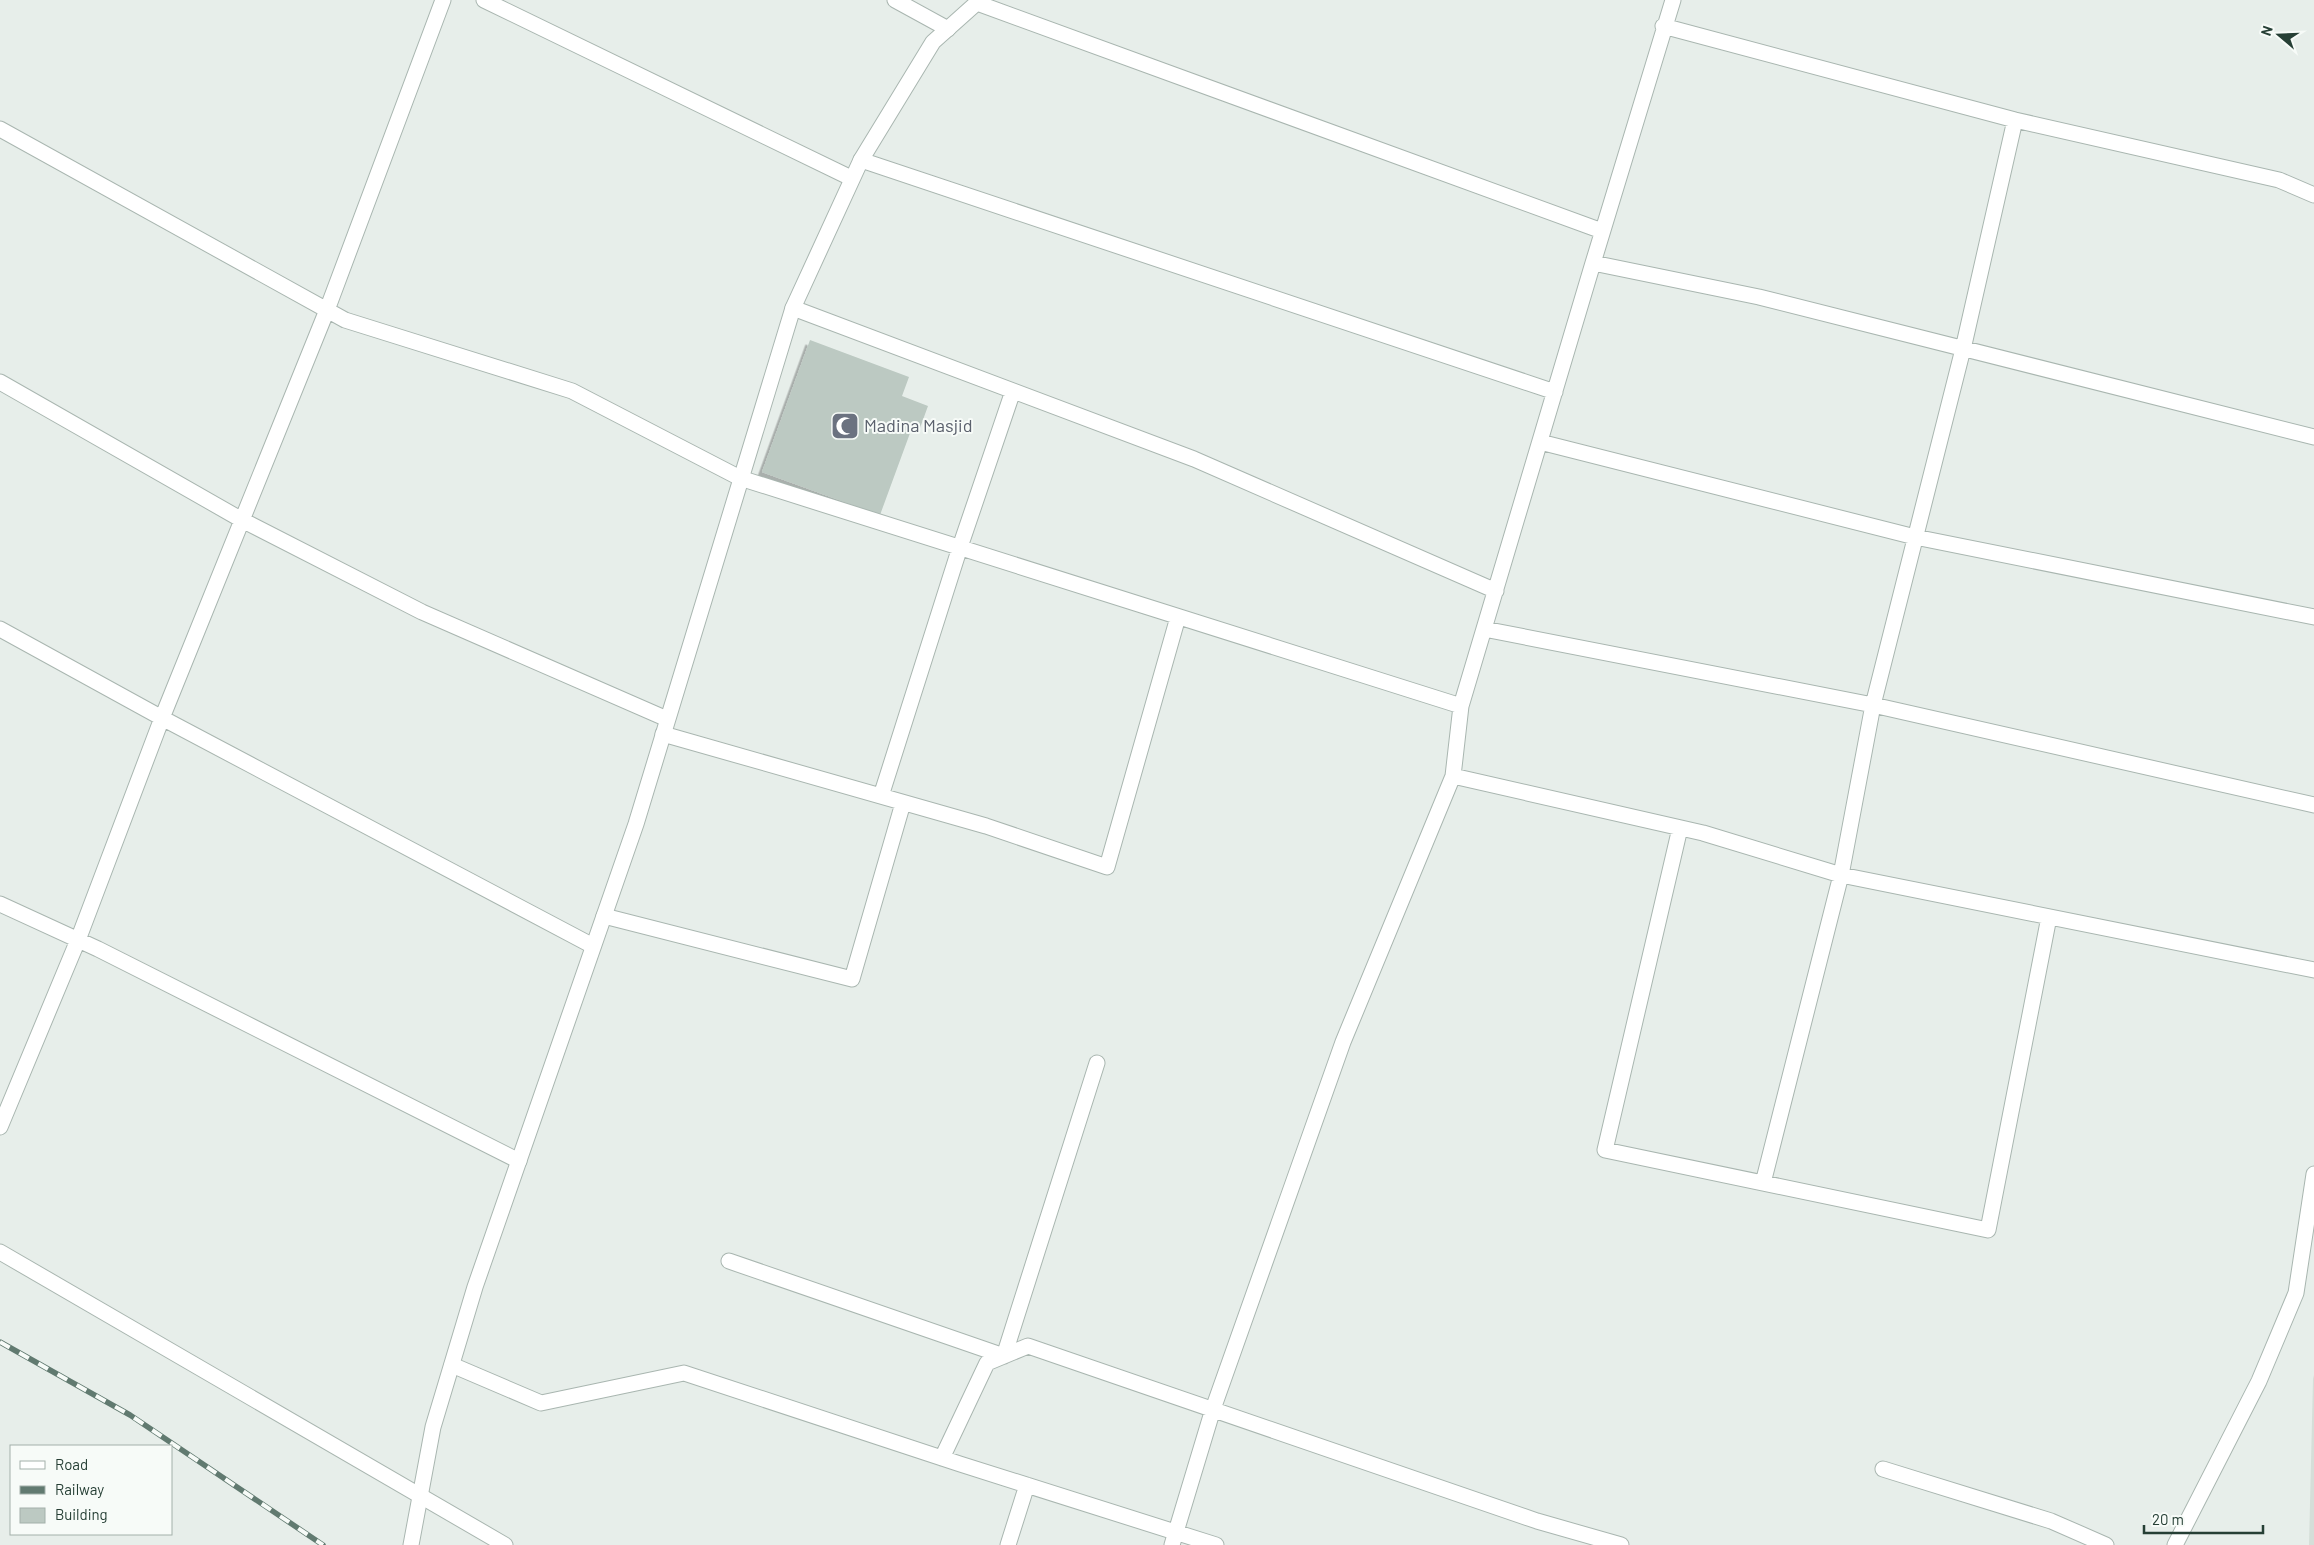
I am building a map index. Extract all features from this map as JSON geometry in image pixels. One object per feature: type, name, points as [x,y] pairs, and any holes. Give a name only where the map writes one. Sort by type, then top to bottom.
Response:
[{"type":"street","points":[[0,1127],[78,940],[162,718],[327,310],[443,0]]},
{"type":"street","points":[[484,0],[851,178]]},
{"type":"street","points":[[895,0],[948,29]]},
{"type":"street","points":[[1174,1538],[1213,1409],[1343,1042],[1452,776],[1460,706],[1496,591],[1663,26],[1673,0]]},
{"type":"street","points":[[411,1545],[433,1427],[475,1287],[636,824],[793,308],[860,160],[933,42],[978,2],[1602,231]]},
{"type":"street","points":[[1663,26],[2015,120],[2279,180],[2314,196]]},
{"type":"street","points":[[1763,1183],[1842,875],[1873,705],[1962,349],[2015,120]]},
{"type":"street","points":[[0,129],[345,320],[572,391],[740,478],[1460,706]]},
{"type":"street","points":[[860,160],[1555,392]]},
{"type":"street","points":[[1593,263],[1759,297],[2314,436]]},
{"type":"street","points":[[793,308],[1194,459],[1496,591]]},
{"type":"street","points":[[0,382],[242,520],[422,612],[665,726],[903,803],[986,826],[1106,867],[1178,617]]},
{"type":"street","points":[[881,796],[960,547],[1013,391]]},
{"type":"street","points":[[1540,442],[1915,537],[2314,617]]},
{"type":"street","points":[[1484,628],[1873,705],[2314,804]]},
{"type":"street","points":[[0,629],[162,718],[593,946]]},
{"type":"street","points":[[1452,776],[1680,828],[1842,875],[2314,970]]},
{"type":"street","points":[[604,916],[852,979],[903,803]]},
{"type":"street","points":[[1680,828],[1606,1150],[1988,1230],[2049,917]]},
{"type":"street","points":[[0,904],[78,940],[519,1160]]},
{"type":"street","points":[[1004,1356],[1097,1063]]},
{"type":"street","points":[[2174,1545],[2259,1381],[2296,1293],[2314,1174]]},
{"type":"street","points":[[0,1252],[505,1545]]},
{"type":"street","points":[[729,1261],[1004,1356]]},
{"type":"street","points":[[942,1458],[987,1363],[1028,1346],[1537,1521],[1621,1545]]},
{"type":"street","points":[[452,1365],[541,1403],[684,1373],[1027,1485],[1174,1538],[1216,1545]]},
{"type":"street","points":[[1882,1469],[2052,1521],[2106,1545]]},
{"type":"street","points":[[1008,1545],[1027,1485]]},
{"type":"shaded area","points":[[2314,1375],[2314,1545],[2309,1545],[2313,1379]]},
{"type":"building","name":"Madina Masjid","points":[[810,340],[909,377],[902,396],[928,406],[920,428],[913,425],[880,515],[762,472]]},
{"type":"railway","points":[[0,1342],[130,1415],[323,1545]]},
{"type":"place","name":"Madina Masjid","points":[[845,426]]}]
